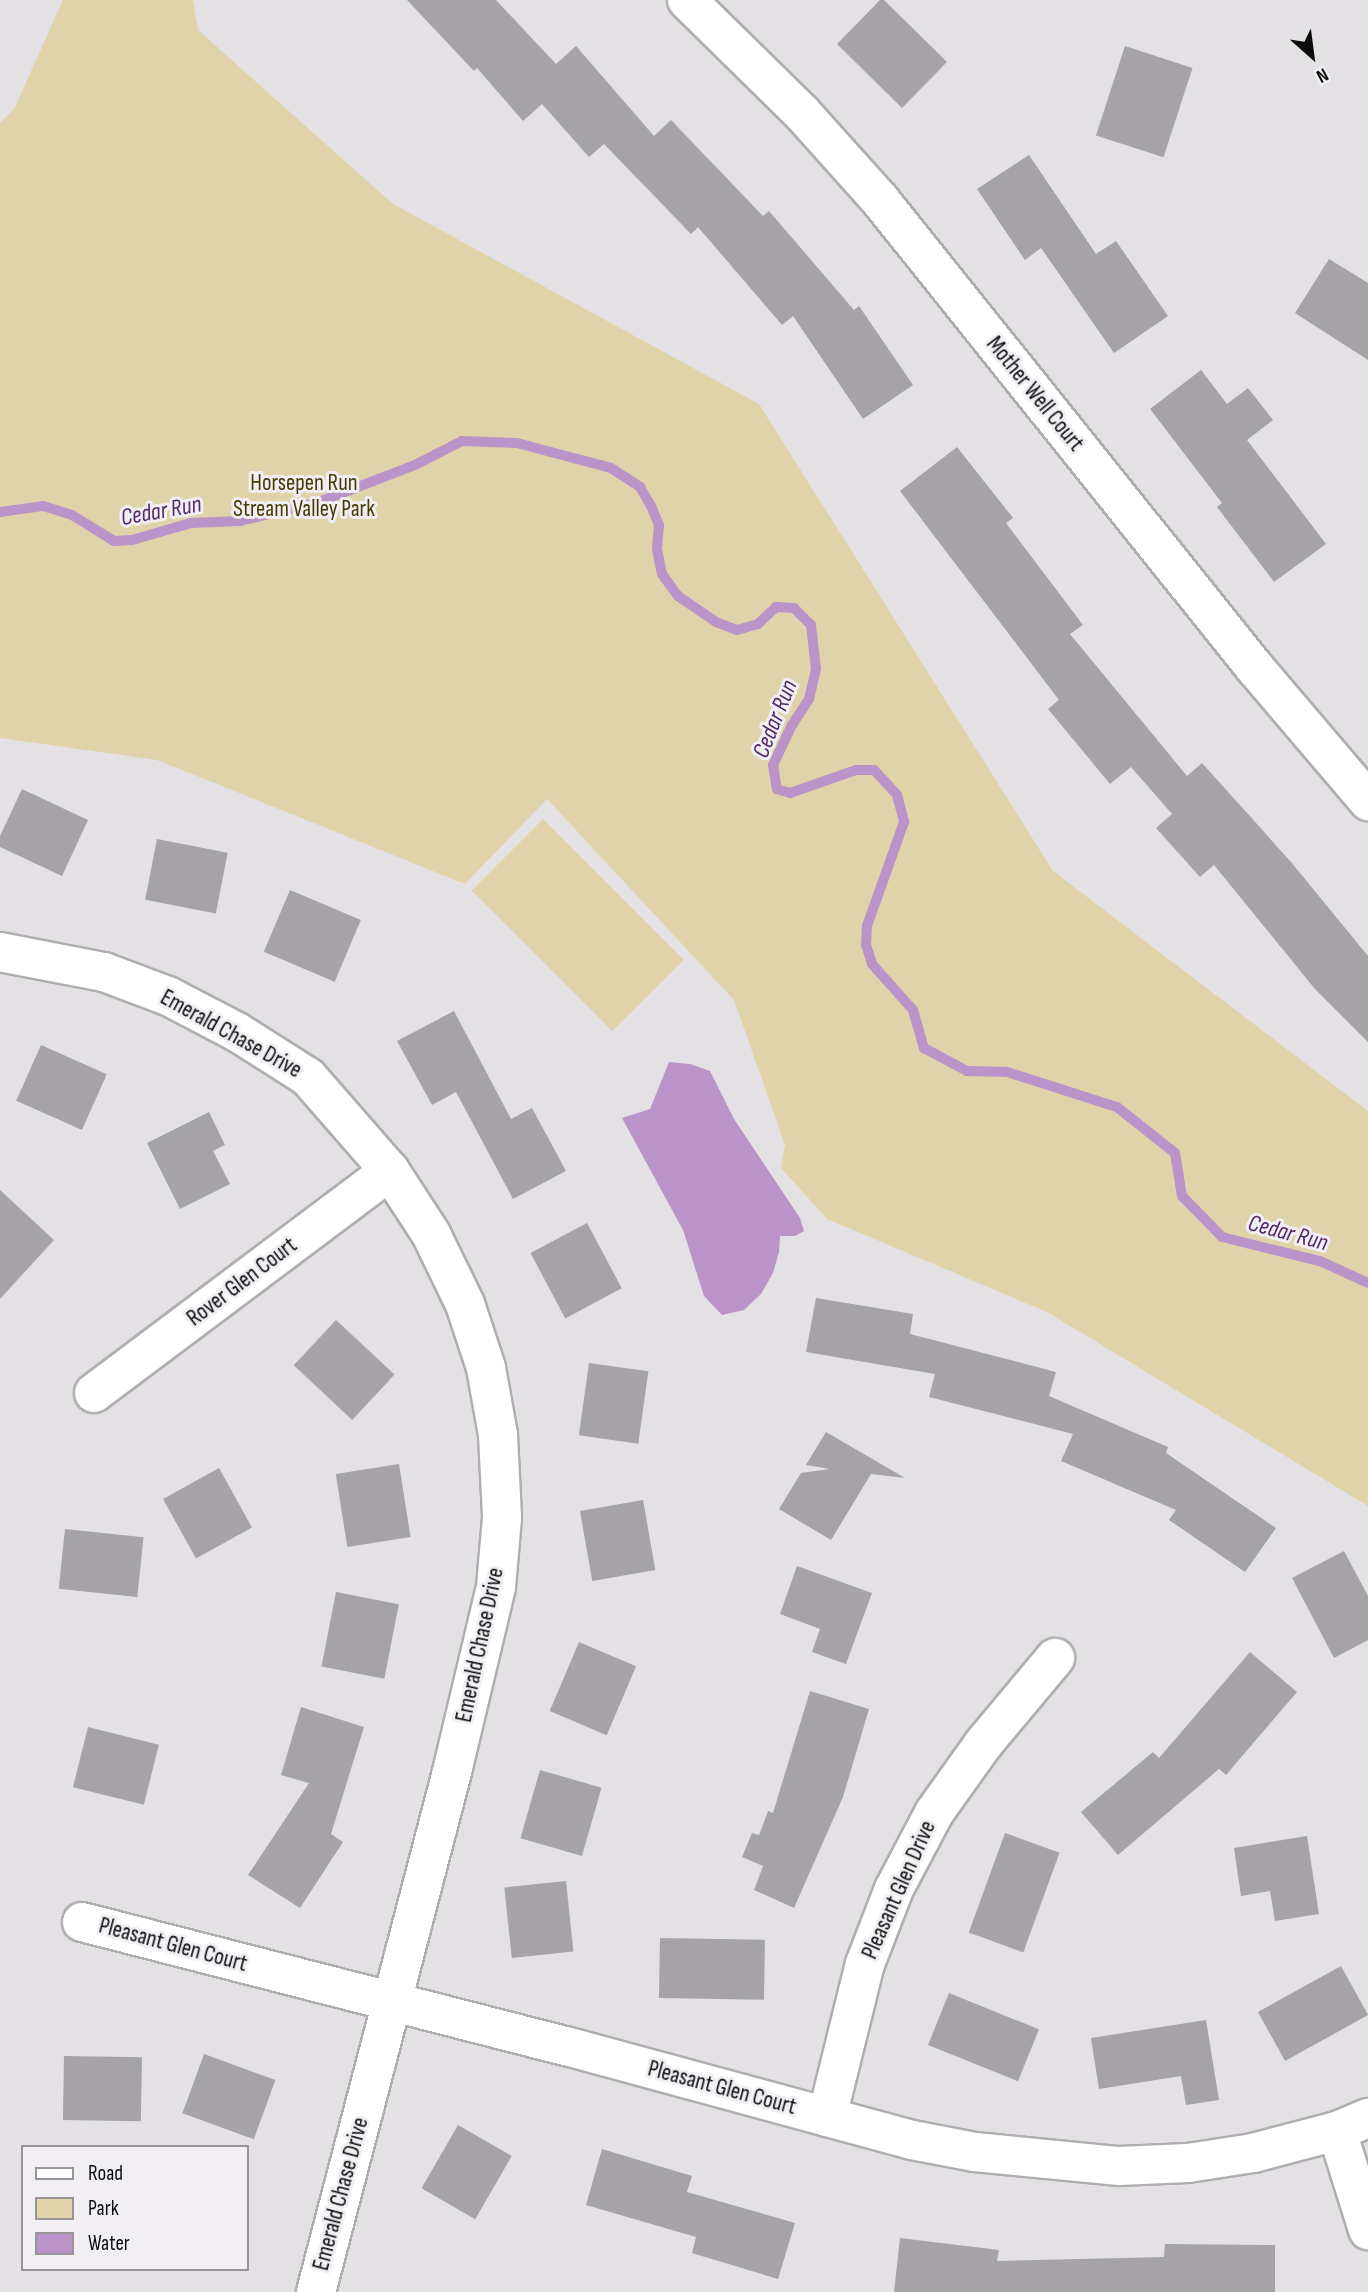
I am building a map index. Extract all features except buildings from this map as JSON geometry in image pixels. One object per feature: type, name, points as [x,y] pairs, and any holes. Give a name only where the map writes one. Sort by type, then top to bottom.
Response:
[{"type":"street","name":"Mother Well Court","points":[[687,0],[802,114],[880,200],[1255,668],[1343,775],[1368,800]]},
{"type":"street","name":"Emerald Chase Drive","points":[[0,953],[104,972],[168,996],[237,1032],[308,1077],[390,1171],[442,1257],[465,1304],[486,1368],[498,1435],[502,1518],[491,1618],[316,2292]]},
{"type":"street","name":"Rover Glen Court","points":[[94,1393],[390,1171]]},
{"type":"street","name":"Pleasant Glen Drive","points":[[827,2117],[865,1964],[894,1889],[934,1813],[984,1743],[1055,1658]]},
{"type":"street","name":"Pleasant Glen Court","points":[[82,1922],[912,2140],[975,2152],[1119,2166],[1188,2163],[1240,2155],[1352,2125]]},
{"type":"street","points":[[1352,2125],[1368,2230]]},
{"type":"green space","name":"Horsepen Run Stream Valley Park","points":[[63,0],[193,0],[198,30],[393,204],[759,404],[1053,871],[1368,1111],[1368,1506],[1047,1312],[827,1219],[781,1168],[785,1145],[734,1000],[547,799],[465,884],[157,760],[0,738],[0,123],[14,109]]},
{"type":"green space","points":[[543,819],[684,960],[612,1031],[472,890]]},
{"type":"water","points":[[669,1062],[690,1064],[710,1071],[734,1119],[800,1218],[804,1231],[795,1236],[780,1236],[773,1273],[761,1294],[744,1310],[722,1315],[704,1296],[683,1230],[622,1118],[650,1109]]},
{"type":"waterway","name":"Cedar Run","points":[[0,512],[43,506],[72,515],[114,541],[132,540],[191,523],[240,521],[319,502],[415,465],[462,441],[517,443],[611,468],[640,487],[651,506],[659,525],[657,549],[662,574],[678,596],[716,622],[737,630],[758,624],[776,607],[794,608],[811,625],[816,669],[809,699],[792,725],[773,765],[777,789],[790,793],[856,770],[874,770],[897,795],[904,822],[867,926],[866,945],[872,964],[913,1010],[924,1048],[967,1071],[1007,1072],[1117,1107],[1175,1153],[1182,1196],[1222,1237],[1320,1261],[1368,1283]]}]
